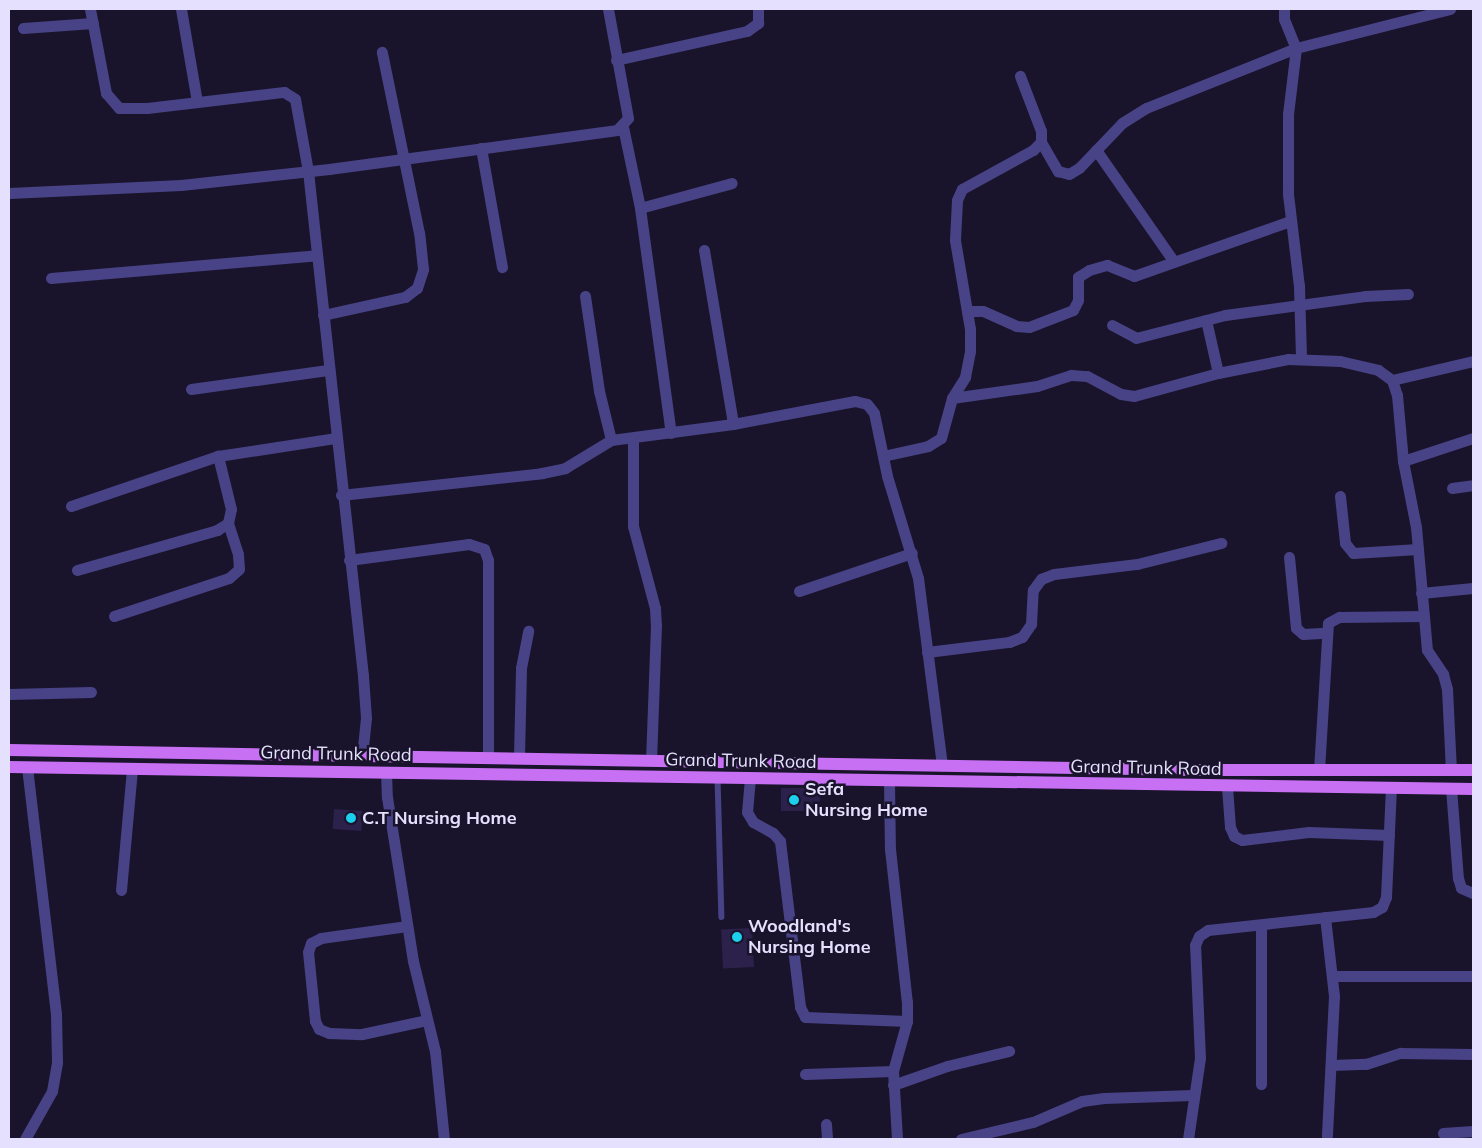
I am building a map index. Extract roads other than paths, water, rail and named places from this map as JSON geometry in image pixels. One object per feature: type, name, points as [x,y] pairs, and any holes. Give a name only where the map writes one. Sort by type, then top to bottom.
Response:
[{"type":"main road","name":"Grand Trunk Road","points":[[9,750],[488,756],[942,766],[1473,770]]},
{"type":"main road","name":"Grand Trunk Road","points":[[9,767],[1227,787],[1473,789]]},
{"type":"street","points":[[90,9],[106,93],[118,108],[147,108],[290,94],[295,99],[308,171],[341,495],[363,676],[366,718],[362,754]]},
{"type":"street","points":[[181,9],[197,102]]},
{"type":"street","points":[[608,9],[628,118],[623,127],[640,208],[671,433]]},
{"type":"street","points":[[616,60],[747,31],[758,23],[758,9]]},
{"type":"street","points":[[1284,9],[1296,48],[1288,114],[1290,221],[1301,306],[1301,358]]},
{"type":"street","points":[[1020,76],[1041,131],[1041,142],[1062,174],[1079,168],[1122,122],[1146,108],[1296,48],[1450,9]]},
{"type":"street","points":[[24,28],[93,23]]},
{"type":"street","points":[[323,315],[405,297],[417,288],[423,269],[404,158],[382,52]]},
{"type":"street","points":[[9,193],[181,185],[308,171],[623,127]]},
{"type":"street","points":[[883,456],[928,446],[941,438],[952,398],[965,376],[970,352],[967,311],[955,240],[957,200],[962,189],[1033,150],[1041,142]]},
{"type":"street","points":[[481,148],[502,267]]},
{"type":"street","points":[[1096,150],[1174,262]]},
{"type":"street","points":[[640,208],[732,183]]},
{"type":"street","points":[[967,311],[983,311],[1016,326],[1029,327],[1073,310],[1078,300],[1078,277],[1089,270],[1107,265],[1134,276],[1290,221]]},
{"type":"street","points":[[704,250],[732,424]]},
{"type":"street","points":[[51,278],[317,255]]},
{"type":"street","points":[[1112,325],[1136,338],[1206,320],[1301,306],[1408,294]]},
{"type":"street","points":[[585,296],[599,390],[611,440]]},
{"type":"street","points":[[1206,320],[1218,373]]},
{"type":"street","points":[[952,398],[1037,386],[1071,375],[1087,376],[1121,394],[1134,396],[1218,373],[1301,358],[1340,361],[1378,370],[1392,380],[1397,395],[1403,461],[1418,549],[1427,650],[1443,674],[1447,689],[1451,770]]},
{"type":"street","points":[[1392,380],[1473,361]]},
{"type":"street","points":[[191,389],[328,370]]},
{"type":"street","points":[[341,495],[565,468],[611,440],[732,424],[855,401],[867,404],[874,413],[894,500],[912,553],[942,766]]},
{"type":"street","points":[[71,506],[218,456],[335,438]]},
{"type":"street","points":[[633,438],[632,526],[655,608],[656,625],[651,760]]},
{"type":"street","points":[[1403,461],[1473,438]]},
{"type":"street","points":[[114,616],[229,578],[238,569],[238,554],[228,523],[231,509],[218,456]]},
{"type":"street","points":[[1452,488],[1473,485]]},
{"type":"street","points":[[1340,496],[1345,543],[1353,553],[1418,549]]},
{"type":"street","points":[[77,570],[217,530],[228,523]]},
{"type":"street","points":[[927,652],[1009,642],[1022,637],[1031,624],[1033,590],[1041,580],[1054,574],[1137,564],[1220,543]]},
{"type":"street","points":[[349,560],[469,544],[484,549],[488,560],[488,756]]},
{"type":"street","points":[[799,591],[912,553]]},
{"type":"street","points":[[1289,557],[1296,628],[1303,634],[1325,633]]},
{"type":"street","points":[[1421,593],[1473,588]]},
{"type":"street","points":[[1319,770],[1325,633],[1328,623],[1339,617],[1424,616]]},
{"type":"street","points":[[519,757],[521,668],[528,632]]},
{"type":"street","points":[[9,694],[91,692]]},
{"type":"street","points":[[25,1139],[52,1091],[57,1062],[56,1014],[27,767]]},
{"type":"street","points":[[122,890],[132,768]]},
{"type":"street","points":[[386,772],[407,926],[440,1084],[444,1139]]},
{"type":"street","points":[[750,778],[747,812],[753,822],[773,833],[780,841],[800,1007],[805,1017],[907,1020]]},
{"type":"street","points":[[889,781],[890,849],[907,1020],[894,1071],[893,1085],[897,1139]]},
{"type":"street","points":[[1227,787],[1230,827],[1234,836],[1242,840],[1309,832],[1389,835]]},
{"type":"street","points":[[1188,1139],[1192,1095],[1200,1058],[1195,945],[1199,936],[1208,930],[1373,912],[1382,907],[1386,897],[1392,788]]},
{"type":"street","points":[[1450,788],[1458,878],[1461,888],[1473,893]]},
{"type":"street","points":[[1325,917],[1333,976],[1327,1136]]},
{"type":"street","points":[[1261,925],[1261,1084]]},
{"type":"street","points":[[407,926],[321,938],[311,943],[308,952],[315,1021],[319,1029],[324,1031],[362,1034],[427,1020]]},
{"type":"street","points":[[1333,976],[1473,976]]},
{"type":"street","points":[[893,1085],[947,1066],[1009,1051]]},
{"type":"street","points":[[1331,1065],[1366,1064],[1400,1053],[1473,1054]]},
{"type":"street","points":[[805,1074],[894,1071]]},
{"type":"street","points":[[961,1139],[1033,1122],[1082,1102],[1104,1098],[1192,1095]]},
{"type":"street","points":[[826,1124],[827,1139]]},
{"type":"street","points":[[1443,1133],[1473,1132]]},
{"type":"lane","points":[[718,778],[722,917]]},
{"type":"place","name":"Sefa Nursing Home","points":[[794,800]]},
{"type":"place","name":"C.T Nursing Home","points":[[351,818]]},
{"type":"place","name":"Woodland's Nursing Home","points":[[737,937]]}]
